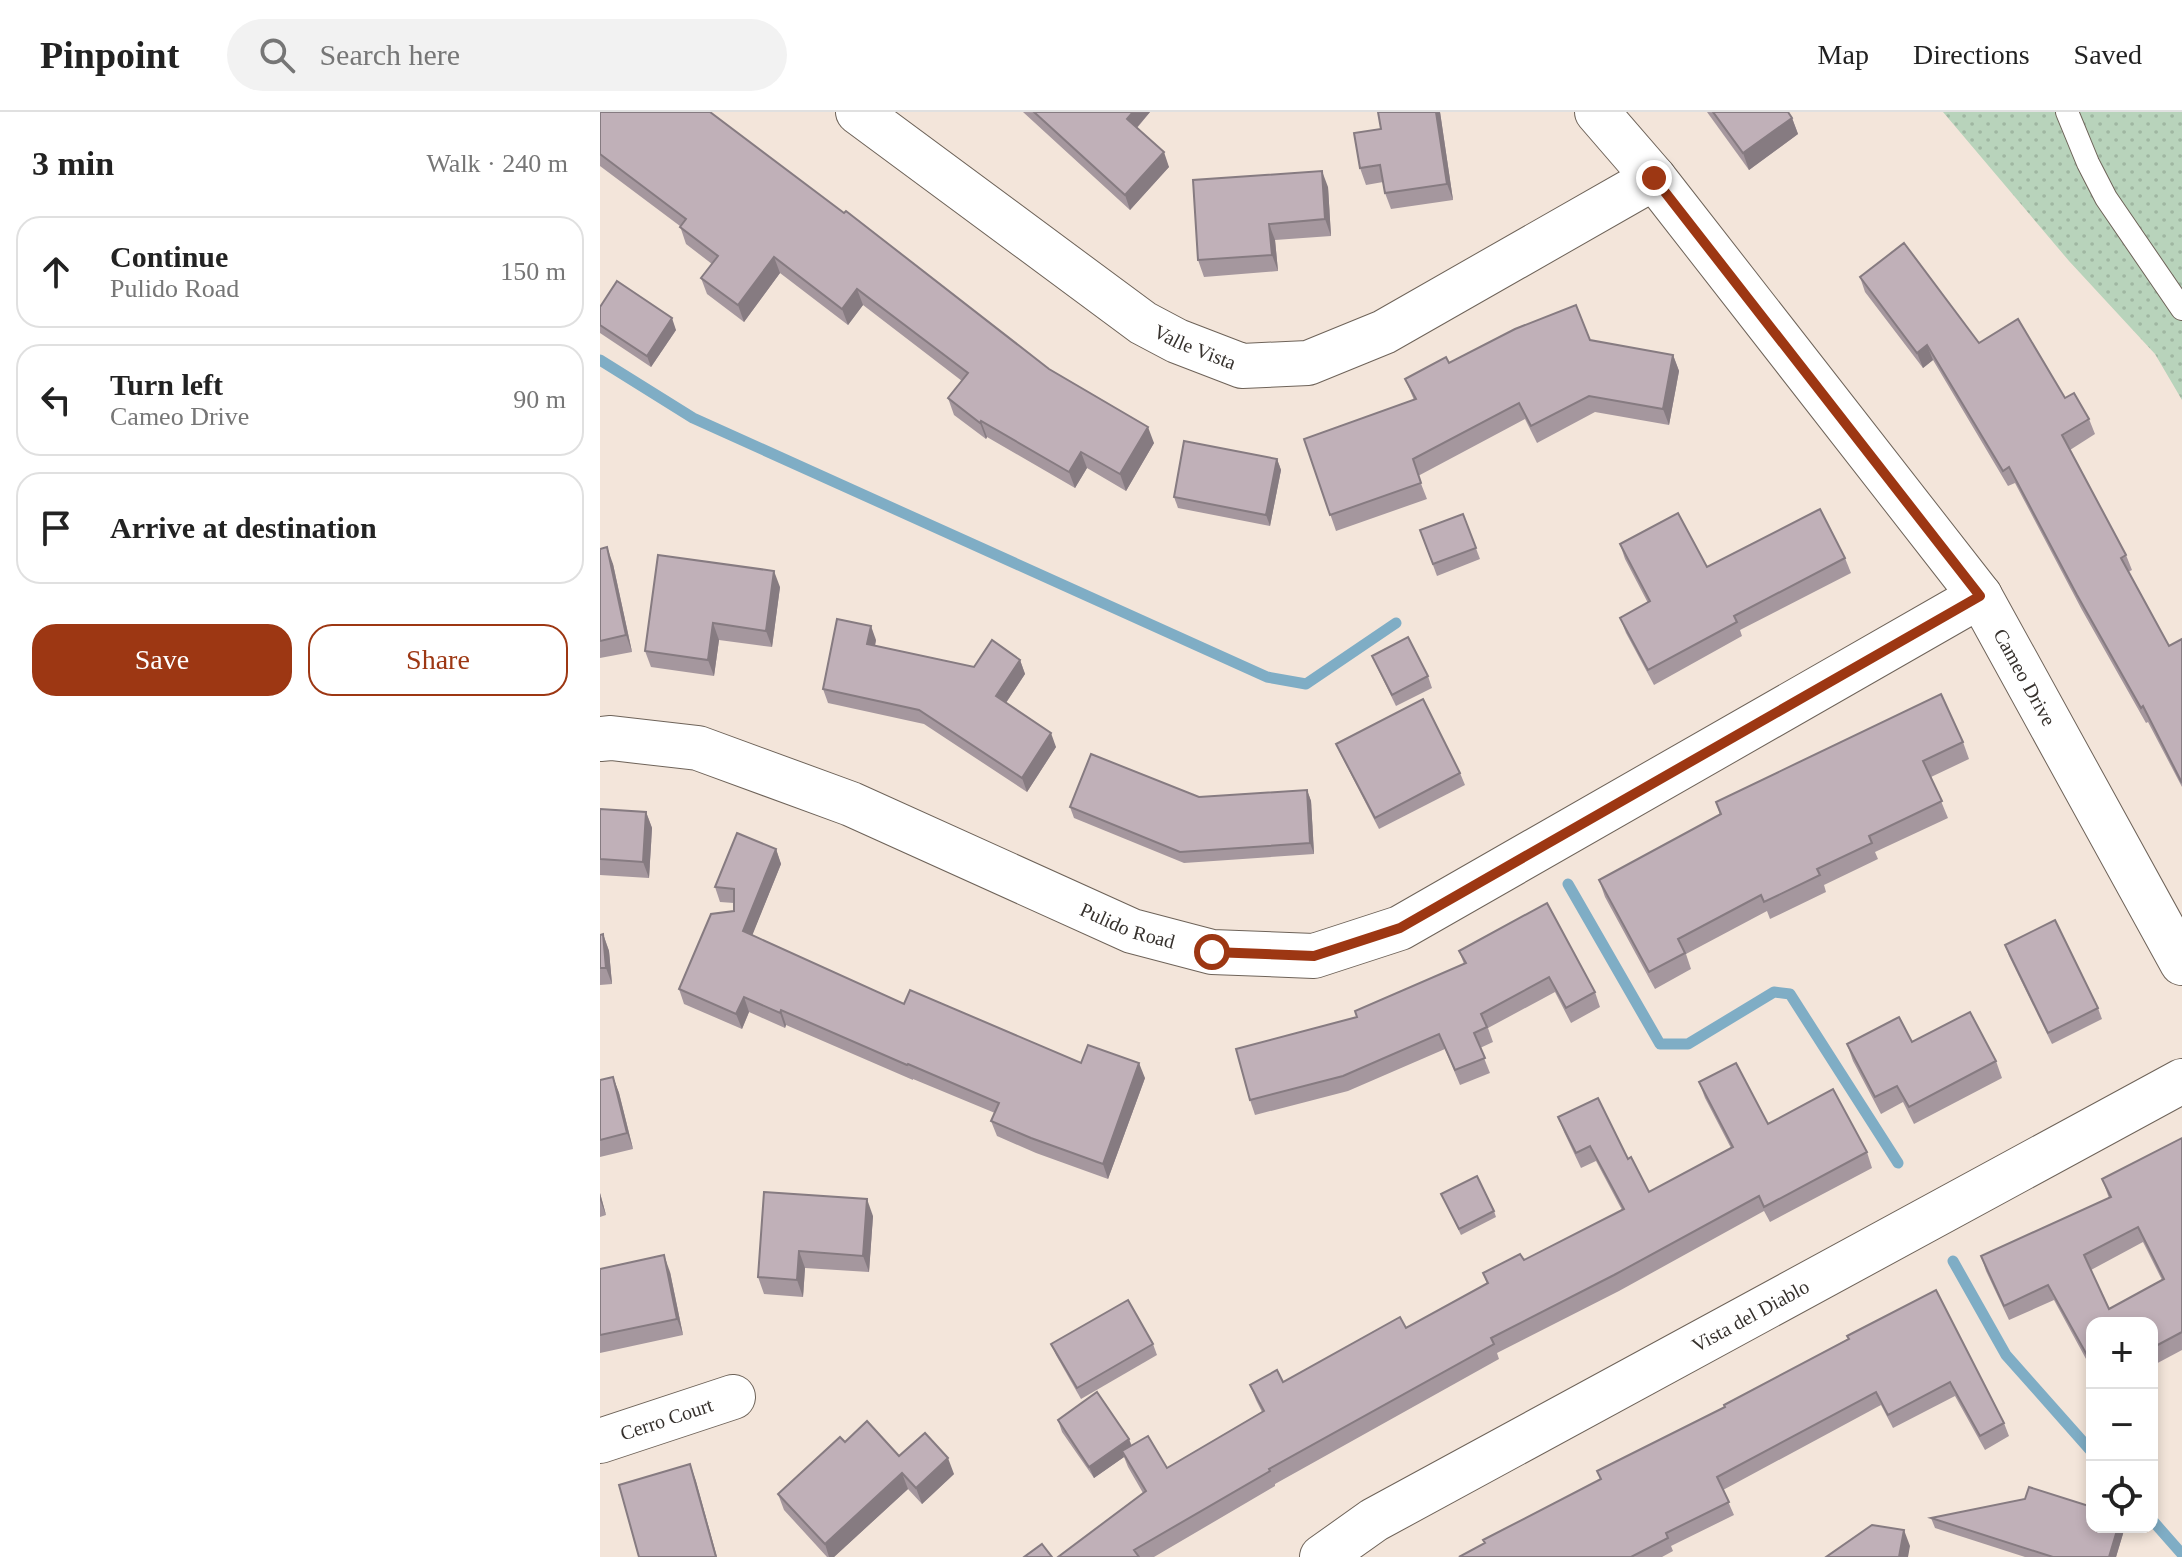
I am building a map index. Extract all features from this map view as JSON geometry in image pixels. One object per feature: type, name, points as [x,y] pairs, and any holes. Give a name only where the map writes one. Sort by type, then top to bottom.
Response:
[{"type":"street","name":"Valle Vista","points":[[858,112],[1143,323],[1177,341],[1242,366],[1308,363],[1384,332],[1654,178]]},
{"type":"street","name":"Cameo Drive","points":[[1597,112],[1654,178],[1980,596],[2182,963]]},
{"type":"street","name":"Pulido Road","points":[[600,739],[698,748],[712,753],[851,804],[1132,931],[1212,952],[1314,956],[1400,928],[1980,596]]},
{"type":"street","name":"Vista del Diablo","points":[[1322,1557],[1388,1512],[2182,1081]]},
{"type":"street","name":"Cerro Court","points":[[600,1441],[733,1397]]},
{"type":"lane","points":[[2067,112],[2106,198],[2182,309]]},
{"type":"green space","points":[[1943,112],[2182,112],[2182,400],[2155,354],[2069,261]]},
{"type":"building","points":[[600,112],[710,112],[844,213],[846,211],[1049,369],[1148,427],[1120,474],[1081,452],[1069,472],[980,423],[948,398],[968,373],[857,289],[842,309],[774,257],[738,305],[701,278],[718,256],[680,227],[686,219],[600,154]]},
{"type":"building","points":[[1034,112],[1133,112],[1127,119],[1164,152],[1125,195]]},
{"type":"building","points":[[1378,112],[1436,112],[1447,184],[1385,193],[1380,165],[1360,168],[1354,133],[1381,129]]},
{"type":"building","points":[[1713,112],[1788,112],[1792,118],[1743,153]]},
{"type":"building","points":[[1322,171],[1325,219],[1269,224],[1272,255],[1198,260],[1193,180]]},
{"type":"building","points":[[1904,243],[1979,343],[2018,319],[2065,398],[2074,393],[2089,419],[2062,435],[2126,555],[2121,558],[2169,646],[2182,639],[2182,783],[2143,706],[2141,708],[2077,595],[2009,467],[2003,471],[1927,345],[1917,353],[1860,277]]},
{"type":"building","points":[[617,281],[672,318],[647,356],[600,325],[600,307]]},
{"type":"building","points":[[1576,305],[1590,340],[1673,355],[1663,409],[1589,396],[1531,426],[1519,403],[1413,459],[1421,483],[1330,515],[1304,439],[1416,399],[1405,379],[1446,357],[1449,363],[1515,329]]},
{"type":"building","points":[[1184,441],[1277,459],[1266,515],[1174,497]]},
{"type":"building","points":[[1820,509],[1845,558],[1734,616],[1737,622],[1648,670],[1620,618],[1650,601],[1620,544],[1678,513],[1707,567]]},
{"type":"building","points":[[1463,514],[1476,548],[1433,564],[1420,530]]},
{"type":"building","points":[[607,547],[626,635],[600,641],[600,549]]},
{"type":"building","points":[[658,555],[774,571],[766,631],[713,623],[708,660],[645,651]]},
{"type":"building","points":[[837,619],[871,626],[867,644],[974,667],[992,640],[1020,660],[996,696],[1051,733],[1022,778],[919,710],[823,689]]},
{"type":"building","points":[[1408,637],[1428,676],[1392,695],[1372,656]]},
{"type":"building","points":[[1941,694],[1963,742],[1923,761],[1942,801],[1869,836],[1872,843],[1817,869],[1820,875],[1764,902],[1761,895],[1678,939],[1685,953],[1649,972],[1599,880],[1721,814],[1716,802]]},
{"type":"building","points":[[1423,699],[1460,773],[1375,818],[1336,744]]},
{"type":"building","points":[[1091,754],[1199,797],[1307,790],[1310,843],[1180,852],[1070,807]]},
{"type":"building","points":[[600,809],[646,812],[643,862],[600,859]]},
{"type":"building","points":[[737,833],[776,849],[743,931],[904,1004],[910,990],[1081,1063],[1088,1045],[1139,1063],[1103,1164],[991,1121],[999,1103],[781,1010],[780,1013],[744,997],[736,1014],[679,989],[711,914],[734,911],[734,889],[715,887]]},
{"type":"building","points":[[1547,903],[1595,992],[1566,1008],[1549,977],[1481,1014],[1487,1027],[1474,1033],[1485,1058],[1455,1070],[1439,1034],[1343,1076],[1250,1100],[1236,1049],[1357,1017],[1355,1011],[1466,963],[1459,951]]},
{"type":"building","points":[[2055,920],[2098,1008],[2048,1033],[2005,945]]},
{"type":"building","points":[[603,934],[606,968],[600,968],[600,935]]},
{"type":"building","points":[[1970,1012],[1996,1061],[1909,1107],[1897,1086],[1875,1097],[1847,1044],[1899,1017],[1912,1042]]},
{"type":"building","points":[[1736,1063],[1768,1124],[1833,1089],[1867,1152],[1764,1207],[1759,1196],[1491,1338],[1494,1344],[1269,1469],[1134,1550],[1139,1557],[1058,1557],[1146,1491],[1122,1451],[1148,1436],[1167,1468],[1264,1411],[1250,1385],[1277,1370],[1283,1382],[1400,1317],[1406,1328],[1488,1283],[1483,1273],[1520,1254],[1524,1260],[1624,1209],[1590,1146],[1576,1153],[1558,1117],[1598,1098],[1628,1159],[1631,1157],[1649,1192],[1733,1147],[1699,1082]]},
{"type":"building","points":[[613,1077],[627,1133],[600,1140],[600,1080]]},
{"type":"building","points":[[2182,1138],[2182,1332],[2158,1345],[2158,1317],[2086,1317],[2086,1353],[2048,1285],[2004,1306],[1981,1256],[2111,1197],[2102,1179]],"holes":[[[2138,1227],[2164,1279],[2109,1309],[2084,1255]]]},
{"type":"building","points":[[1477,1176],[1494,1211],[1459,1229],[1441,1194]]},
{"type":"building","points":[[764,1192],[867,1199],[863,1256],[799,1251],[797,1280],[758,1277]]},
{"type":"building","points":[[664,1255],[677,1319],[600,1335],[600,1269]]},
{"type":"building","points":[[1936,1290],[2004,1423],[1980,1436],[1950,1382],[1888,1415],[1876,1392],[1717,1477],[1729,1502],[1666,1533],[1668,1538],[1631,1557],[1459,1557],[1485,1543],[1483,1540],[1601,1479],[1597,1471],[1725,1407],[1849,1339],[1847,1336]]},
{"type":"building","points":[[1128,1300],[1153,1344],[1077,1388],[1051,1344]]},
{"type":"building","points":[[1097,1392],[1129,1439],[1089,1467],[1058,1420]]},
{"type":"building","points":[[867,1421],[899,1456],[925,1433],[948,1458],[916,1488],[902,1473],[825,1544],[778,1494],[840,1437],[845,1442]]},
{"type":"building","points":[[690,1464],[716,1557],[639,1557],[619,1485]]},
{"type":"building","points":[[2029,1487],[2086,1505],[2086,1533],[2116,1533],[2109,1557],[2053,1557],[1931,1518],[2025,1499]]},
{"type":"building","points":[[1872,1525],[1904,1530],[1899,1557],[1826,1557]]},
{"type":"building","points":[[1042,1544],[1052,1557],[1024,1557]]},
{"type":"waterway","points":[[600,360],[693,418],[1267,677],[1306,684],[1396,623]]},
{"type":"waterway","points":[[1568,884],[1660,1044],[1688,1044],[1774,992],[1790,994],[1898,1163]]},
{"type":"waterway","points":[[1953,1261],[2006,1355],[2086,1445]]},
{"type":"waterway","points":[[2158,1527],[2182,1554]]},
{"type":"route","points":[[1212,952],[1314,956],[1400,928],[1980,596],[1654,178]]}]
